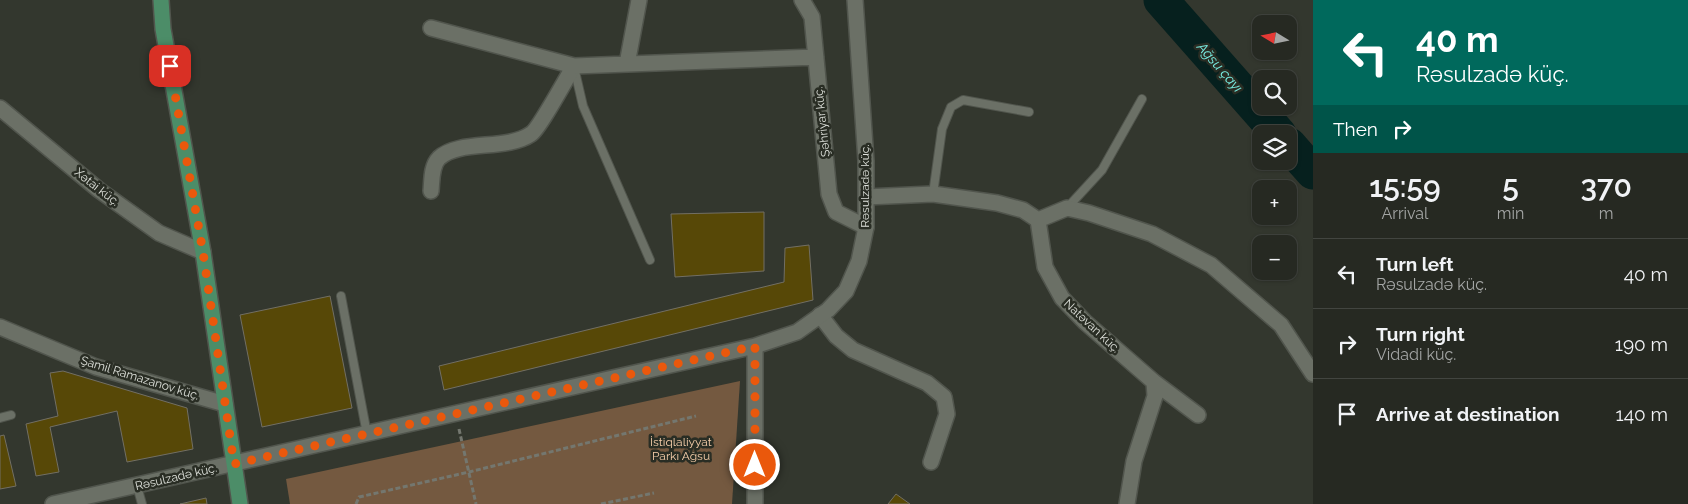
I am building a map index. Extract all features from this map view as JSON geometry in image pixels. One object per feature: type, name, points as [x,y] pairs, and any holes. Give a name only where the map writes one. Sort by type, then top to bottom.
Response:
[{"type":"main road","points":[[161,0],[163,29],[203,252],[240,504]]},
{"type":"street","points":[[627,64],[639,0]]},
{"type":"street","name":"Şəhriyar küç.","points":[[802,0],[812,17],[830,194],[836,212],[866,227]]},
{"type":"street","name":"Rəsulzadə küç.","points":[[53,504],[755,346],[797,332],[828,310],[846,291],[859,261],[866,227],[866,162],[856,0]]},
{"type":"street","points":[[431,28],[574,66],[816,57]]},
{"type":"street","points":[[431,191],[433,170],[439,159],[454,150],[516,141],[533,133],[574,66]]},
{"type":"street","name":"Xətai küç.","points":[[0,108],[99,190],[159,234],[203,252]]},
{"type":"street","points":[[866,197],[933,194],[997,202],[1023,210],[1038,220],[1067,208],[1089,212],[1152,234],[1211,265],[1281,326],[1313,374]]},
{"type":"street","name":"Natəvan küç.","points":[[1038,220],[1045,267],[1062,298],[1085,322],[1154,382],[1198,415]]},
{"type":"street","points":[[820,315],[836,336],[853,350],[927,384],[944,398],[947,414],[931,462]]},
{"type":"street","name":"Şamil Ramazanov küç.","points":[[0,327],[96,367],[225,404]]},
{"type":"street","points":[[755,346],[755,504]]},
{"type":"street","points":[[1127,504],[1134,461],[1155,396],[1154,382]]},
{"type":"lane","points":[[574,66],[583,106],[650,260]]},
{"type":"lane","points":[[1067,208],[1102,170],[1142,99]]},
{"type":"lane","points":[[933,194],[942,129],[951,107],[963,100],[1029,112]]},
{"type":"lane","points":[[341,296],[367,434]]},
{"type":"lane","points":[[0,418],[11,415]]},
{"type":"lane","points":[[137,486],[142,504]]},
{"type":"path","points":[[456,414],[476,504]]},
{"type":"path","points":[[356,504],[359,497],[696,416]]},
{"type":"path","points":[[601,504],[654,493]]},
{"type":"green space","name":"İstiqlaliyyat Parkı Ağsu","points":[[740,381],[732,504],[290,504],[286,479]]},
{"type":"building","points":[[764,212],[764,271],[675,277],[671,214]]},
{"type":"building","points":[[809,245],[813,300],[444,390],[439,366],[784,282],[785,248]]},
{"type":"building","points":[[330,296],[352,408],[262,427],[240,315]]},
{"type":"building","points":[[63,371],[187,408],[193,449],[127,462],[117,411],[50,427],[59,472],[36,476],[26,424],[58,416],[50,373]]},
{"type":"building","points":[[4,435],[16,486],[0,489],[0,436]]},
{"type":"building","points":[[896,494],[910,504],[888,504]]},
{"type":"building","points":[[206,498],[207,504],[180,504]]},
{"type":"waterway","name":"Ağsu çayı","points":[[1161,0],[1271,125]]},
{"type":"waterway","name":"Ağsu çayı","points":[[1297,154],[1313,172]]},
{"type":"route","points":[[170,66],[203,252],[234,464],[755,346],[755,465]]}]
